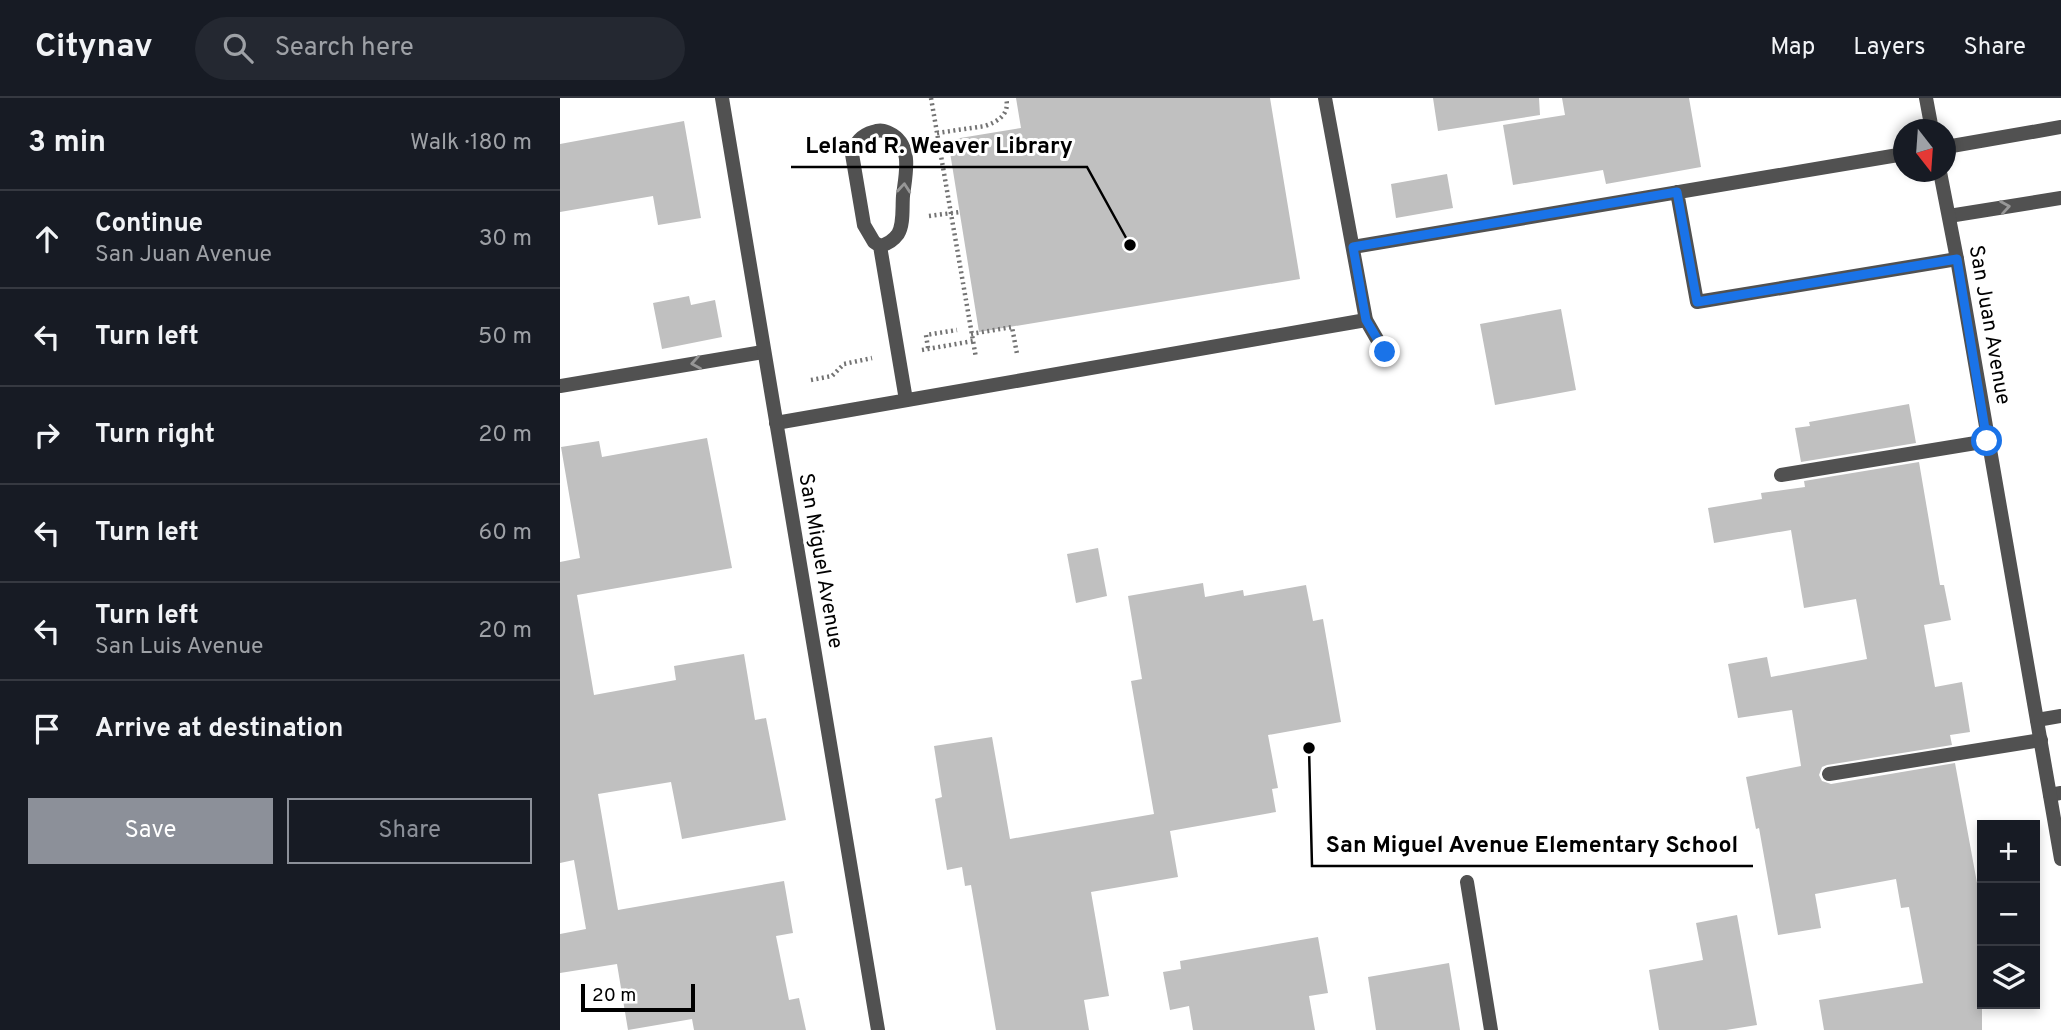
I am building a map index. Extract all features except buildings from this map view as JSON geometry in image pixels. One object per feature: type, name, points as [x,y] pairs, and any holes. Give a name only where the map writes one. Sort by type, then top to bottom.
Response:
[{"type":"street","name":"San Miguel Avenue","points":[[722,98],[878,1030]]},
{"type":"street","points":[[1325,98],[1366,320],[1385,352]]},
{"type":"street","points":[[1926,98],[1930,119]]},
{"type":"street","points":[[1956,144],[2061,127]]},
{"type":"street","points":[[880,246],[894,239],[901,226],[906,159],[898,138],[884,130],[862,136],[852,154],[864,225],[874,242],[880,246],[906,400]]},
{"type":"street","points":[[1353,247],[1893,156]]},
{"type":"street","name":"San Juan Avenue","points":[[1942,182],[2037,720],[2055,794],[2061,859]]},
{"type":"street","points":[[1677,192],[1697,302],[1957,259]]},
{"type":"street","points":[[1949,216],[2061,198]]},
{"type":"street","points":[[776,423],[1366,320]]},
{"type":"street","points":[[560,386],[763,352]]},
{"type":"street","points":[[1781,475],[1987,441]]},
{"type":"street","points":[[2037,720],[2061,716]]},
{"type":"street","points":[[1829,774],[2041,740]]},
{"type":"street","points":[[1467,882],[1491,1030]]},
{"type":"path","points":[[931,98],[976,358]]},
{"type":"path","points":[[937,133],[989,125],[1006,113],[1006,98]]},
{"type":"path","points":[[971,334],[1013,327]]},
{"type":"path","points":[[957,330],[926,335],[930,348],[973,341]]},
{"type":"path","points":[[811,380],[832,376],[844,364],[868,359]]},
{"type":"place","name":"Leland R. Weaver Library","points":[[1130,245]]},
{"type":"place","name":"San Miguel Avenue Elementary School","points":[[1309,748]]},
{"type":"route","points":[[1385,352],[1366,320],[1353,247],[1677,192],[1697,302],[1957,259],[1987,441]]}]
